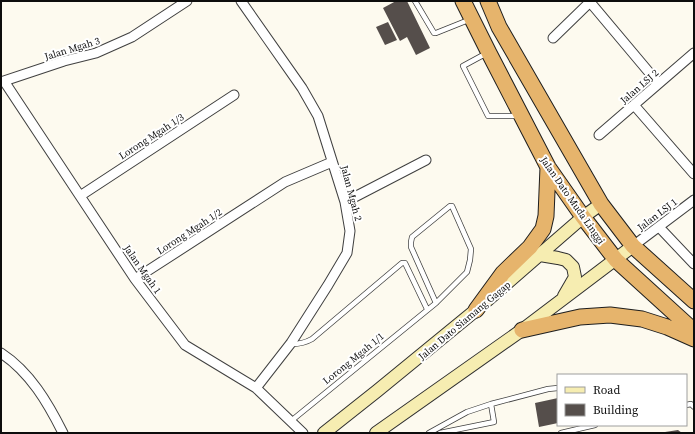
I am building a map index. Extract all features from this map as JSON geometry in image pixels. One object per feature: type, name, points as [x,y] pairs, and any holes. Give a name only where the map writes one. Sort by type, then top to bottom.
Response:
[{"type":"highway","name":"Jalan Dato Muda Linggi","points":[[463,1],[548,167],[583,217],[616,260],[694,331]]},
{"type":"highway","name":"Jalan Dato Muda Linggi","points":[[488,1],[499,27],[601,204],[633,246],[694,301]]},
{"type":"highway","points":[[476,310],[503,273],[530,248],[543,229],[546,216],[548,167]]},
{"type":"highway","points":[[522,330],[580,317],[610,315],[642,319],[667,327],[694,339]]},
{"type":"main road","name":"Jalan Dato Siamang Gagap","points":[[324,433],[476,310],[583,217],[601,204]]},
{"type":"main road","points":[[376,433],[522,330],[633,246]]},
{"type":"main road","points":[[540,255],[566,260],[573,267],[575,277],[562,300]]},
{"type":"street","name":"Jalan Mgah 3","points":[[3,81],[96,53],[120,43],[132,37],[187,1]]},
{"type":"street","name":"Jalan Mgah 2","points":[[241,1],[302,88],[318,116],[345,202],[350,231],[348,253],[291,344],[256,388]]},
{"type":"street","points":[[553,38],[591,2],[658,83]]},
{"type":"street","name":"Jalan LSJ 2","points":[[599,135],[694,53]]},
{"type":"street","name":"Jalan Mgah 1","points":[[3,81],[135,279],[185,345],[256,388],[303,433]]},
{"type":"street","name":"Lorong Mgah 1/3","points":[[80,196],[234,95]]},
{"type":"street","points":[[634,105],[694,174]]},
{"type":"street","points":[[345,202],[426,160]]},
{"type":"street","name":"Lorong Mgah 1/2","points":[[135,279],[285,182],[332,162]]},
{"type":"street","name":"Jalan LSJ 1","points":[[633,246],[694,200]]},
{"type":"street","points":[[659,227],[694,264]]},
{"type":"street","points":[[1,353],[12,360],[33,382],[55,415],[64,433]]},
{"type":"lane","points":[[415,1],[434,33],[472,18]]},
{"type":"lane","points":[[489,53],[463,66],[488,116],[522,116]]},
{"type":"lane","name":"Lorong Mgah 1/1","points":[[291,421],[436,303],[467,272],[471,249],[452,206],[412,236],[411,242],[411,247],[436,303]]},
{"type":"lane","points":[[291,344],[300,344],[312,339],[402,263],[405,263],[427,309]]},
{"type":"lane","points":[[429,433],[467,412],[491,404],[557,388]]},
{"type":"lane","points":[[440,433],[494,422],[491,404]]},
{"type":"lane","points":[[561,433],[590,426]]},
{"type":"building","points":[[396,1],[407,1],[430,48],[416,55],[407,37],[400,41],[383,8]]},
{"type":"building","points":[[388,22],[397,40],[385,45],[376,27]]},
{"type":"building","points":[[557,398],[557,423],[539,427],[535,403]]},
{"type":"building","points":[[678,430],[682,433],[665,433],[665,432]]}]
